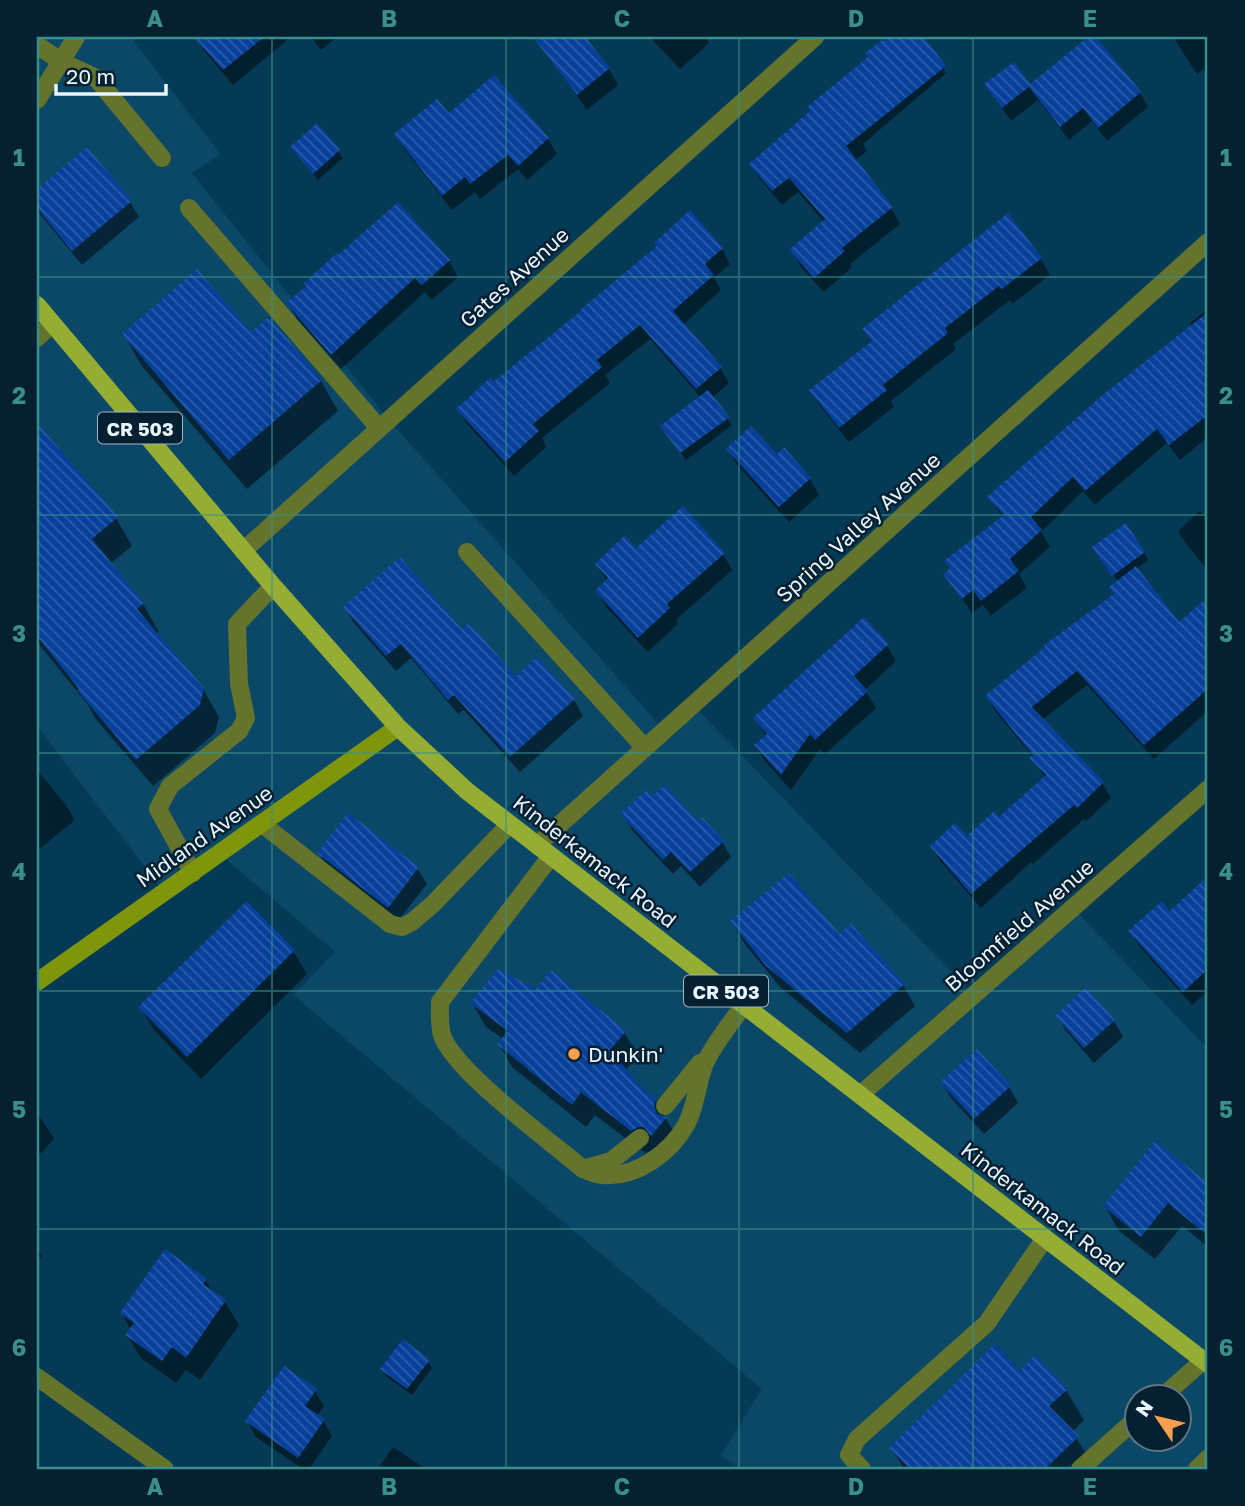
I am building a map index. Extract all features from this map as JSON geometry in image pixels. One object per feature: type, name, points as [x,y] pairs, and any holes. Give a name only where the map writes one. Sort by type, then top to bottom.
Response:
[{"type":"main road","name":"Kinderkamack Road","points":[[37,305],[273,586],[398,727],[467,792],[1207,1360]]},
{"type":"street","points":[[37,100],[76,37]]},
{"type":"street","name":"Gates Avenue","points":[[243,551],[815,37]]},
{"type":"street","points":[[37,45],[62,62],[96,78],[162,158]]},
{"type":"street","points":[[189,208],[379,428]]},
{"type":"street","name":"Spring Valley Avenue","points":[[583,1169],[461,1064],[442,1036],[440,1002],[544,850],[645,748],[1208,242]]},
{"type":"street","points":[[37,338],[52,324]]},
{"type":"street","points":[[467,552],[645,748]]},
{"type":"street","points":[[193,873],[158,809],[170,786],[239,731],[246,718],[239,684],[237,624],[273,586]]},
{"type":"street","name":"Midland Avenue","points":[[37,982],[398,727]]},
{"type":"street","name":"Bloomfield Avenue","points":[[860,1096],[1208,789]]},
{"type":"street","points":[[262,824],[390,924],[402,926],[412,922],[433,904],[510,824]]},
{"type":"street","points":[[665,1106],[744,1005]]},
{"type":"street","points":[[583,1169],[600,1175],[620,1175],[640,1168],[662,1154],[687,1123],[698,1083],[713,1047]]},
{"type":"street","points":[[583,1169],[611,1161],[640,1138]]},
{"type":"street","points":[[862,1469],[849,1455],[857,1439],[987,1323],[1045,1238]]},
{"type":"street","points":[[1178,1384],[1207,1360]]},
{"type":"street","points":[[37,1377],[165,1469]]},
{"type":"street","points":[[1080,1469],[1122,1432]]},
{"type":"street","points":[[1197,1469],[1208,1458]]},
{"type":"shaded area","points":[[37,37],[131,37],[220,154],[192,173],[389,420],[664,730],[693,705],[974,995],[1073,908],[1208,1049],[1208,1469],[740,1469],[721,1455],[762,1389],[293,995],[335,952],[220,854],[164,892],[37,726]]},
{"type":"building","points":[[194,37],[264,37],[223,70]]},
{"type":"building","points":[[533,37],[585,37],[610,68],[577,95]]},
{"type":"building","points":[[887,37],[924,37],[946,66],[846,146],[893,207],[842,248],[845,251],[814,278],[789,250],[825,219],[789,178],[772,191],[749,164],[810,111],[807,107],[868,57],[865,53]]},
{"type":"building","points":[[1088,37],[1096,37],[1141,92],[1098,128],[1083,108],[1060,127],[1029,87],[1002,108],[984,84],[1014,62],[1030,84]]},
{"type":"building","points":[[494,75],[549,138],[518,166],[508,155],[470,184],[465,177],[442,196],[394,134],[437,99],[449,113]]},
{"type":"building","points":[[317,123],[340,150],[313,174],[290,147]]},
{"type":"building","points":[[87,147],[132,201],[72,251],[37,208],[37,189]]},
{"type":"building","points":[[398,202],[450,260],[422,285],[415,278],[331,355],[286,303],[337,253],[338,255]]},
{"type":"building","points":[[690,210],[723,248],[705,264],[714,275],[673,311],[722,367],[696,389],[640,325],[597,360],[602,367],[533,424],[539,431],[505,462],[456,409],[491,377],[494,381],[581,311],[657,246],[654,243]]},
{"type":"building","points":[[1008,213],[1042,258],[1002,289],[999,286],[945,328],[948,333],[883,385],[887,390],[839,428],[809,390],[872,341],[862,329]]},
{"type":"building","points":[[197,269],[251,332],[269,317],[322,380],[229,460],[122,334]]},
{"type":"building","points":[[1208,312],[1208,415],[1169,445],[1157,429],[1085,491],[1073,477],[1031,517],[1042,530],[1010,559],[1019,571],[981,601],[973,590],[962,599],[943,574],[950,568],[944,561],[1004,515],[987,497],[1105,393]]},
{"type":"building","points":[[708,390],[730,417],[680,453],[660,426]]},
{"type":"building","points":[[37,423],[118,517],[92,539],[144,603],[137,609],[204,688],[200,705],[136,760],[77,690],[79,689],[37,636]]},
{"type":"building","points":[[751,426],[777,454],[784,447],[811,478],[779,507],[726,449]]},
{"type":"building","points":[[683,506],[725,553],[667,604],[670,608],[638,638],[595,591],[608,578],[595,564],[625,535],[636,548]]},
{"type":"building","points":[[1126,523],[1145,552],[1112,576],[1092,547]]},
{"type":"building","points":[[400,557],[462,629],[469,623],[516,676],[537,657],[575,699],[510,757],[454,695],[448,700],[401,644],[386,656],[343,607]]},
{"type":"building","points":[[1136,566],[1179,622],[1208,597],[1208,689],[1144,745],[1077,671],[1032,707],[1104,782],[1077,808],[1074,805],[971,894],[930,846],[955,823],[967,836],[994,811],[999,817],[1046,775],[1029,758],[1033,755],[985,696],[1045,647],[1044,645],[1114,594],[1109,587]]},
{"type":"building","points":[[864,617],[889,644],[854,676],[868,691],[815,740],[810,734],[781,775],[754,745],[767,734],[753,718]]},
{"type":"building","points":[[665,785],[698,821],[702,817],[724,841],[690,872],[671,852],[663,860],[620,814],[646,790],[652,796]]},
{"type":"building","points":[[348,813],[419,867],[388,908],[317,853]]},
{"type":"building","points":[[789,873],[839,934],[851,924],[905,984],[847,1033],[766,966],[730,921]]},
{"type":"building","points":[[1208,876],[1208,969],[1183,992],[1128,931],[1162,901],[1170,911]]},
{"type":"building","points":[[247,901],[295,950],[187,1057],[138,1007]]},
{"type":"building","points":[[498,969],[536,989],[551,970],[626,1031],[610,1050],[642,1088],[656,1099],[654,1105],[657,1114],[667,1117],[651,1136],[644,1127],[631,1131],[581,1092],[572,1105],[497,1044],[508,1031],[470,1003]]},
{"type":"building","points":[[1086,987],[1115,1020],[1084,1048],[1055,1016]]},
{"type":"building","points":[[977,1049],[1011,1086],[974,1119],[940,1082]]},
{"type":"building","points":[[1155,1141],[1208,1183],[1208,1236],[1168,1203],[1141,1237],[1103,1206]]},
{"type":"building","points":[[165,1249],[207,1279],[203,1284],[226,1300],[186,1358],[172,1347],[162,1361],[125,1335],[134,1323],[120,1313]]},
{"type":"building","points":[[403,1339],[430,1360],[407,1389],[380,1369]]},
{"type":"building","points":[[995,1344],[1020,1371],[1035,1355],[1068,1389],[1049,1406],[1079,1436],[1045,1469],[910,1469],[889,1448]]},
{"type":"building","points":[[284,1366],[317,1389],[305,1406],[325,1419],[298,1458],[245,1421]]},
{"type":"place","name":"Dunkin'","points":[[574,1054]]}]
